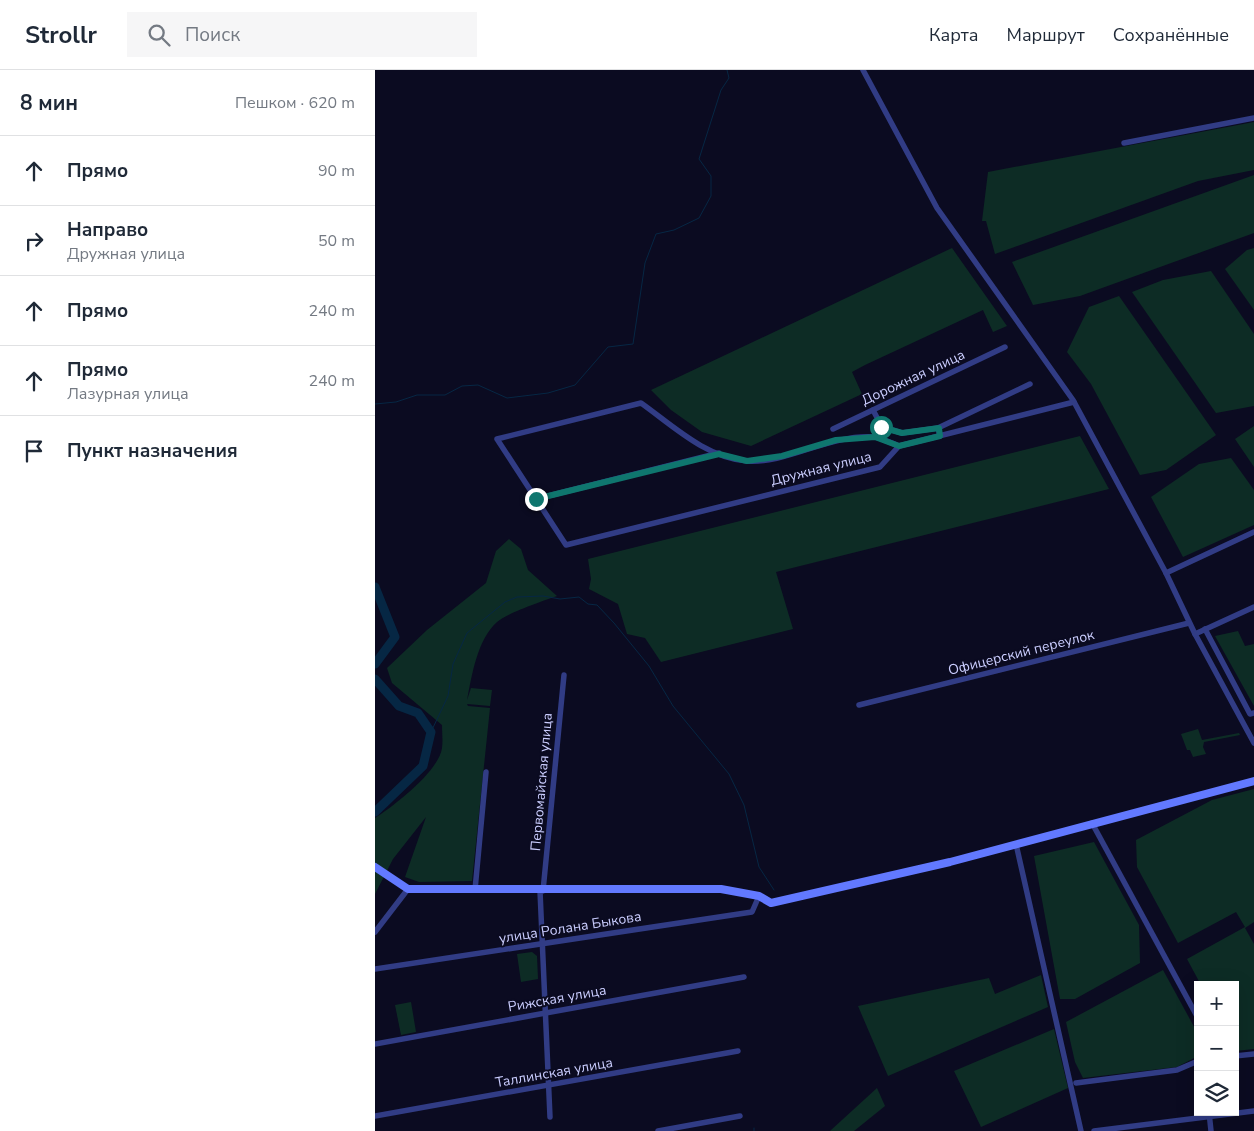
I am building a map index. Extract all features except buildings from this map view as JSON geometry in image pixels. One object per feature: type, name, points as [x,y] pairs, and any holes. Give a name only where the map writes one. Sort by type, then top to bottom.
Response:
[{"type":"street","points":[[863,70],[937,208],[1075,402],[1167,573],[1189,623],[1254,743]]},
{"type":"street","points":[[1124,143],[1254,118]]},
{"type":"street","name":"Дорожная улица","points":[[833,428],[1005,347]]},
{"type":"street","points":[[873,410],[881,427],[902,433],[939,428],[1030,384]]},
{"type":"street","points":[[536,499],[719,454],[747,461],[782,456],[836,440],[875,437],[899,446],[1075,402]]},
{"type":"street","name":"Дружная улица","points":[[719,454],[698,444],[641,403],[497,439],[566,545],[880,467],[899,446]]},
{"type":"street","points":[[939,428],[940,436]]},
{"type":"street","points":[[1167,573],[1254,532]]},
{"type":"street","points":[[1195,634],[1254,607]]},
{"type":"street","name":"Офицерский переулок","points":[[859,705],[1189,623]]},
{"type":"street","points":[[1205,630],[1252,713]]},
{"type":"street","name":"Первомайская улица","points":[[550,1117],[542,944],[542,891],[563,675]]},
{"type":"street","points":[[475,890],[486,772]]},
{"type":"street","points":[[375,867],[408,890],[721,889],[759,896],[771,903],[837,890],[1254,781]]},
{"type":"street","points":[[1092,823],[1194,1011]]},
{"type":"street","points":[[1016,844],[1081,1131]]},
{"type":"street","points":[[375,932],[408,890]]},
{"type":"street","name":"улица Ролана Быкова","points":[[375,969],[752,912],[759,896]]},
{"type":"street","name":"Рижская улица","points":[[375,1044],[744,977]]},
{"type":"street","name":"Таллинская улица","points":[[375,1116],[738,1051]]},
{"type":"street","points":[[1239,1056],[1254,1054]]},
{"type":"street","points":[[1076,1083],[1177,1070],[1194,1063]]},
{"type":"street","points":[[1239,1112],[1254,1111]]},
{"type":"street","points":[[658,1131],[740,1116]]},
{"type":"street","points":[[1094,1131],[1195,1116]]},
{"type":"street","points":[[1209,1116],[1211,1131]]},
{"type":"green space","points":[[1254,122],[1254,170],[1198,181],[995,254],[986,221],[982,221],[988,172]]},
{"type":"green space","points":[[1254,175],[1254,233],[1080,296],[1033,305],[1012,262]]},
{"type":"green space","points":[[952,248],[1007,326],[993,332],[983,310],[865,365],[852,372],[862,394],[751,446],[702,432],[671,410],[651,390]]},
{"type":"green space","points":[[1254,248],[1254,310],[1225,269],[1247,250]]},
{"type":"green space","points":[[1211,271],[1254,334],[1254,406],[1216,413],[1132,292],[1163,280]]},
{"type":"green space","points":[[1119,296],[1216,435],[1166,470],[1140,475],[1091,384],[1067,352],[1089,307]]},
{"type":"green space","points":[[1254,426],[1254,467],[1235,439]]},
{"type":"green space","points":[[1080,436],[1109,489],[776,572],[793,629],[661,662],[645,638],[627,634],[618,604],[589,589],[591,579],[588,559]]},
{"type":"green space","points":[[1231,458],[1254,490],[1254,525],[1183,557],[1151,497],[1199,464]]},
{"type":"green space","points":[[509,539],[521,549],[528,570],[557,596],[517,611],[497,622],[490,629],[476,658],[467,700],[471,688],[492,690],[490,706],[467,704],[468,706],[490,708],[472,881],[419,882],[405,877],[426,817],[393,859],[375,894],[375,818],[415,787],[433,767],[442,748],[442,725],[392,683],[387,668],[427,630],[486,583],[496,551]]},
{"type":"green space","points":[[1238,631],[1245,646],[1254,644],[1254,706],[1215,636]]},
{"type":"green space","points":[[1198,729],[1202,740],[1239,733],[1240,735],[1204,742],[1203,747],[1206,754],[1193,757],[1190,750],[1187,750],[1181,734]]},
{"type":"green space","points":[[1254,789],[1254,922],[1245,928],[1254,944],[1254,1049],[1239,1051],[1239,981],[1199,981],[1187,959],[1245,927],[1236,912],[1178,943],[1137,867],[1136,840],[1212,800]]},
{"type":"green space","points":[[1094,842],[1139,925],[1140,963],[1075,999],[1060,999],[1034,856]]},
{"type":"green space","points":[[532,952],[537,956],[538,979],[521,982],[517,954]]},
{"type":"green space","points":[[1163,970],[1194,1027],[1194,1058],[1177,1067],[1083,1078],[1075,1062],[1066,1022]]},
{"type":"green space","points":[[1041,975],[1048,1007],[888,1076],[858,1006],[989,978],[995,994]]},
{"type":"green space","points":[[411,1002],[416,1032],[401,1035],[395,1005]]},
{"type":"green space","points":[[1054,1029],[1068,1088],[981,1127],[954,1071]]},
{"type":"green space","points":[[877,1088],[885,1106],[854,1131],[830,1131]]},
{"type":"waterway","points":[[375,404],[396,402],[417,395],[445,395],[462,386],[478,385],[507,398],[548,393],[575,385],[608,347],[633,344],[645,263],[656,234],[674,230],[699,218],[711,196],[711,176],[699,159],[721,90],[729,78],[727,70]]},
{"type":"waterway","points":[[375,587],[395,637],[375,664]]},
{"type":"waterway","points":[[431,732],[448,696],[453,664],[467,633],[505,602],[517,597],[543,596],[560,599],[579,597],[588,604],[597,605],[649,666],[673,706],[729,774],[744,805],[759,867],[774,890]]},
{"type":"waterway","points":[[375,679],[399,706],[418,713],[431,732],[423,766],[375,812]]},
{"type":"route","points":[[536,499],[719,454],[747,461],[782,456],[817,444],[836,440],[875,437],[899,446],[940,436],[939,428],[902,433],[881,427]]}]
